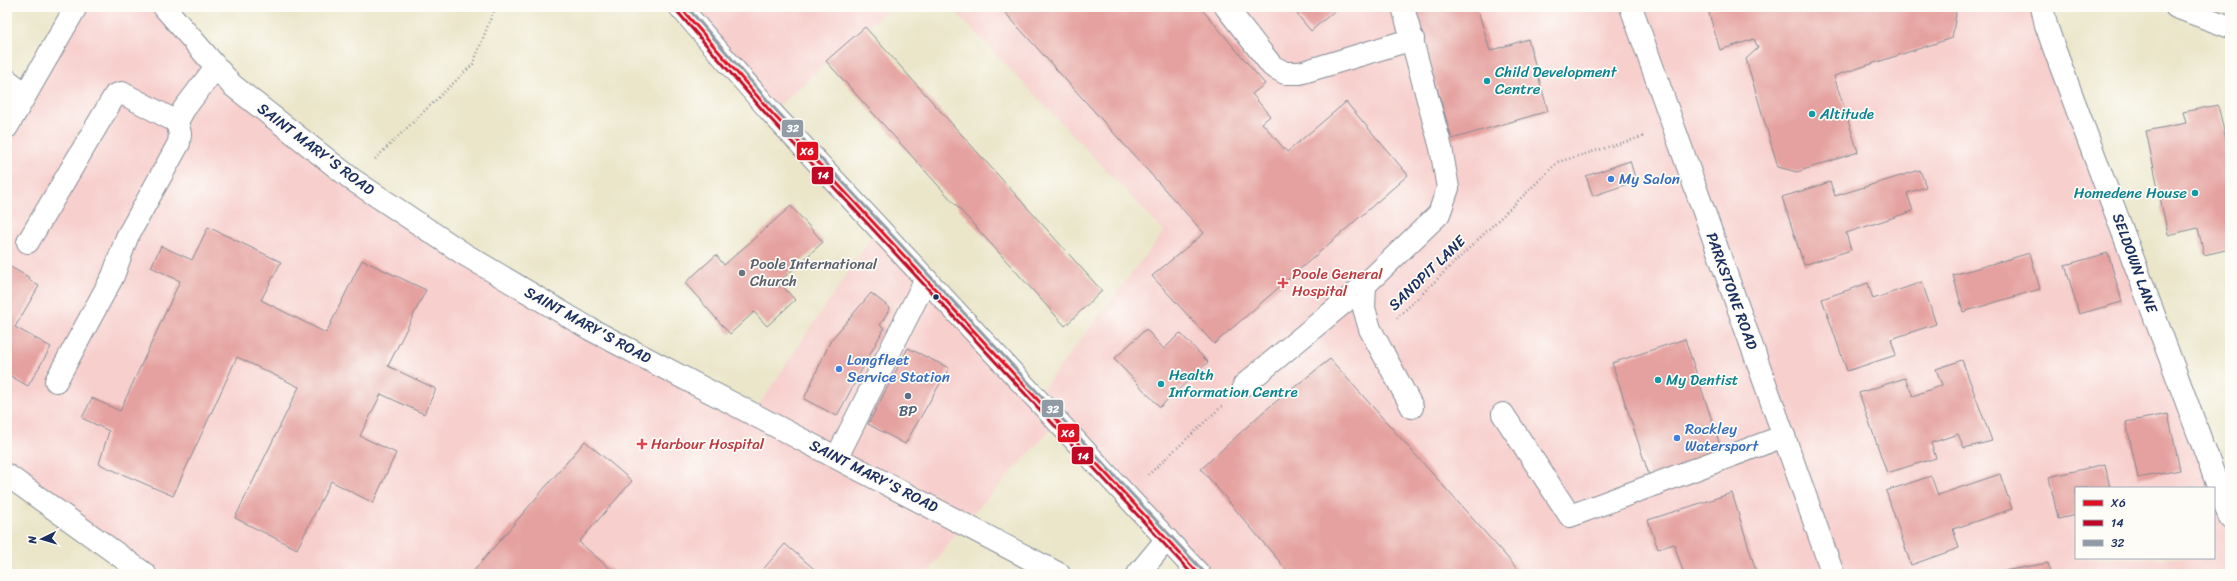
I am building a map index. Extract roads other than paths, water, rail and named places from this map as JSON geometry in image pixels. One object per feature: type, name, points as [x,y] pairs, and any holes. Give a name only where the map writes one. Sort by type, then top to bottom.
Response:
[{"type":"street","points":[[7,127],[76,7]]},
{"type":"street","name":"SAINT MARY'S ROAD","points":[[164,7],[232,85],[353,180],[464,254],[590,329],[1059,574]]},
{"type":"street","points":[[680,7],[748,86],[1199,574]]},
{"type":"street","points":[[1226,7],[1272,66],[1285,73],[1300,73],[1413,39]]},
{"type":"street","points":[[1244,385],[1365,285],[1439,214],[1448,188],[1441,148],[1404,7]]},
{"type":"street","name":"PARKSTONE ROAD","points":[[1631,7],[1833,574]]},
{"type":"street","name":"SELDOWN LANE","points":[[2042,7],[2052,42],[2230,518]]},
{"type":"street","points":[[2176,7],[2230,27]]},
{"type":"street","points":[[56,382],[113,276],[128,237],[179,143],[180,134],[177,122],[184,109],[216,67]]},
{"type":"street","points":[[7,80],[25,94]]},
{"type":"street","points":[[28,242],[115,96],[122,93],[177,122]]},
{"type":"street","points":[[837,457],[926,279]]},
{"type":"street","points":[[1365,285],[1364,308],[1370,329],[1412,407]]},
{"type":"street","points":[[1503,414],[1570,516],[1784,436]]},
{"type":"street","points":[[7,475],[145,574]]},
{"type":"street","points":[[1138,574],[1167,539]]},
{"type":"place","name":"Child Development Centre","points":[[1487,81]]},
{"type":"place","name":"Altitude","points":[[1812,114]]},
{"type":"place","name":"My Salon","points":[[1611,179]]},
{"type":"place","name":"Homedene House","points":[[2195,193]]},
{"type":"place","name":"Poole International Church","points":[[742,273]]},
{"type":"place","name":"Poole General Hospital","points":[[1283,283]]},
{"type":"place","name":"Longfleet Service Station","points":[[839,369]]},
{"type":"place","name":"My Dentist","points":[[1658,380]]},
{"type":"place","name":"Health Information Centre","points":[[1161,384]]},
{"type":"place","name":"BP","points":[[908,396]]},
{"type":"place","name":"Rockley Watersport","points":[[1677,438]]},
{"type":"place","name":"Harbour Hospital","points":[[642,444]]}]
